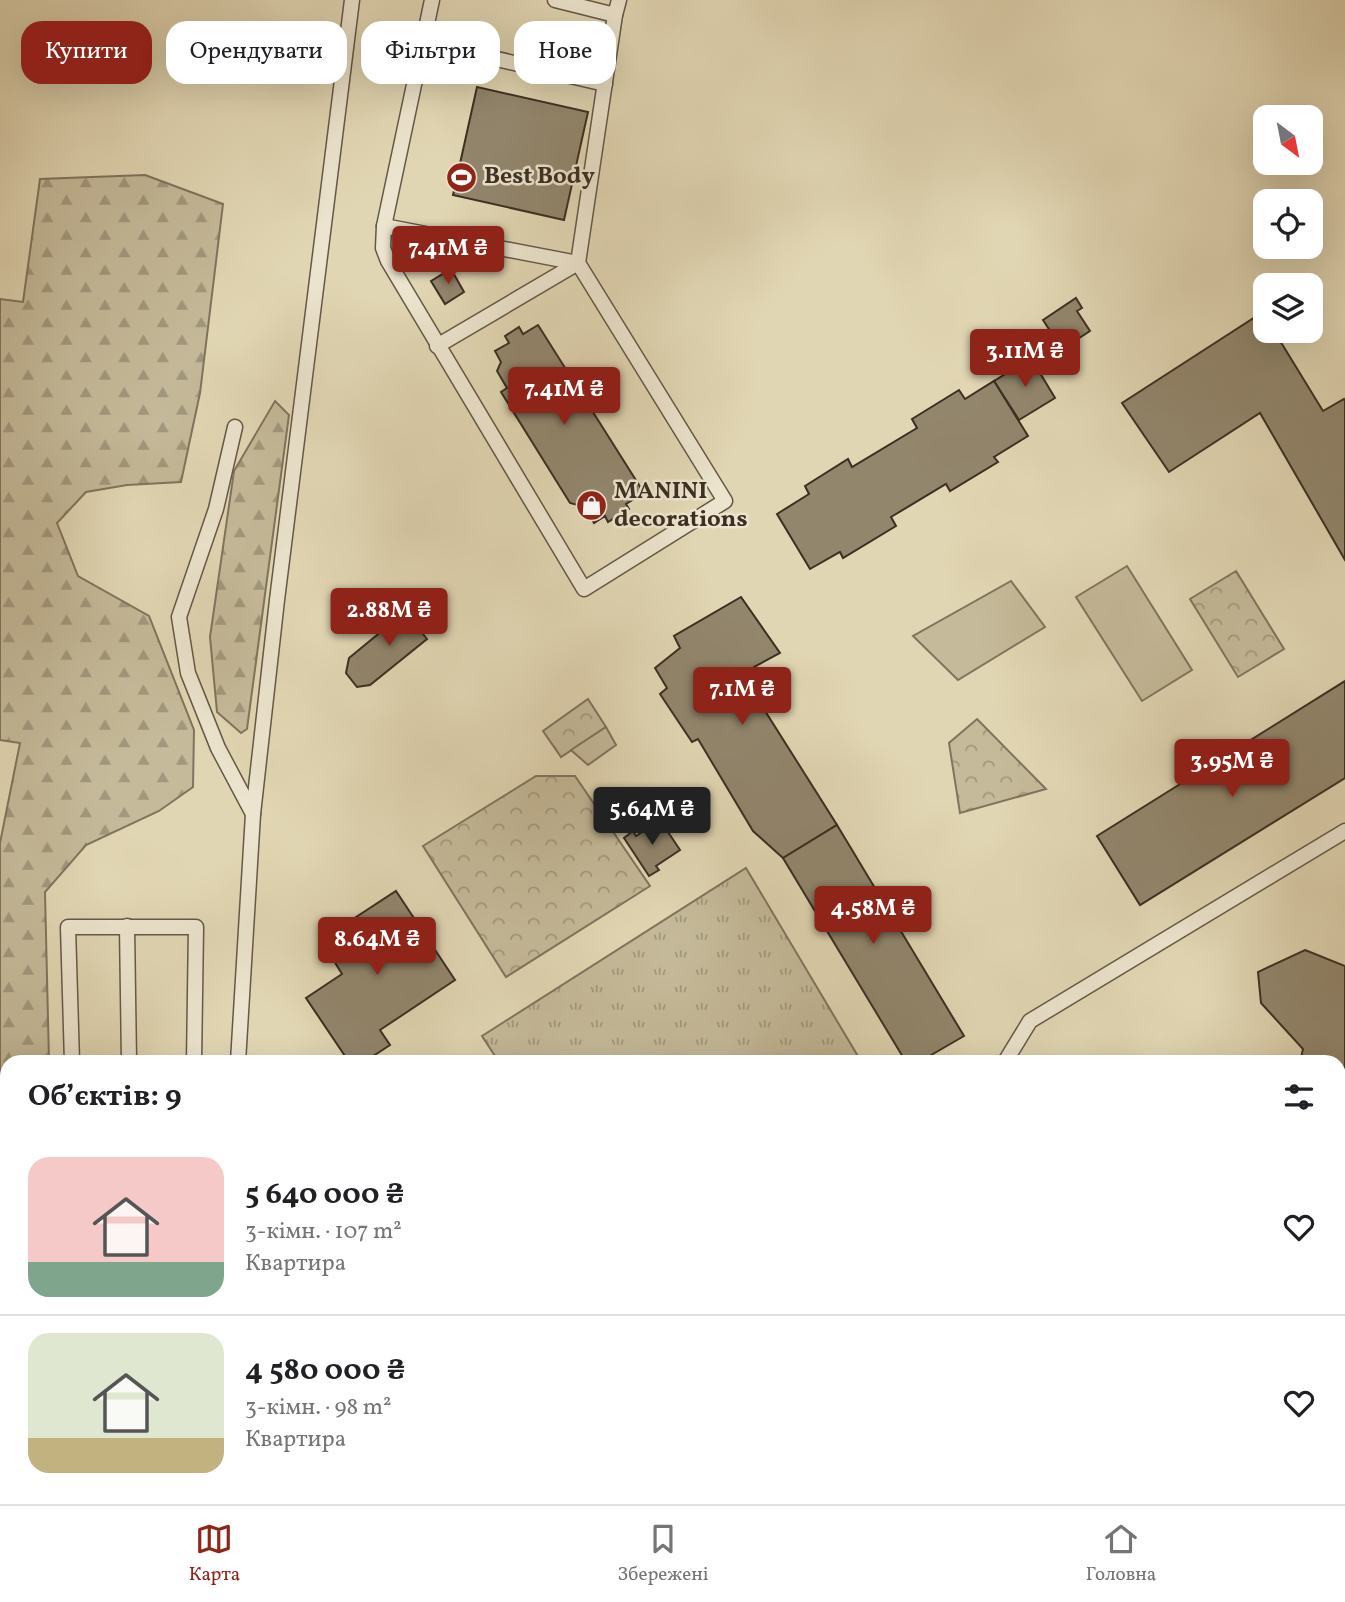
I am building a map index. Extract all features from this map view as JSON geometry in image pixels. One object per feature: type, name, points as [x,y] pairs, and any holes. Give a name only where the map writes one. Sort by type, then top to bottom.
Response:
[{"type":"lane","points":[[238,1055],[253,814],[352,0]]},
{"type":"lane","points":[[428,21],[432,0]]},
{"type":"lane","points":[[555,0],[617,7]]},
{"type":"lane","points":[[414,84],[384,226],[383,247],[388,261],[437,346],[584,589],[725,501],[578,263],[605,84]]},
{"type":"lane","points":[[384,226],[578,263]]},
{"type":"lane","points":[[437,346],[578,263]]},
{"type":"lane","points":[[235,427],[216,509],[179,617],[188,673],[218,748],[253,814]]},
{"type":"lane","points":[[1009,1055],[1030,1021],[1345,831]]},
{"type":"lane","points":[[72,1055],[68,927],[127,926],[196,928],[194,1055]]},
{"type":"lane","points":[[127,926],[129,1055]]},
{"type":"green space","points":[[145,175],[223,204],[200,393],[181,482],[127,485],[86,492],[57,523],[78,576],[149,616],[194,730],[193,787],[159,811],[86,845],[45,892],[49,1055],[0,1055],[0,843],[20,743],[0,740],[0,299],[23,302],[40,179]]},
{"type":"green space","points":[[275,401],[289,415],[247,729],[241,733],[217,712],[210,637],[234,471]]},
{"type":"green space","points":[[1127,566],[1192,670],[1142,701],[1076,597]]},
{"type":"green space","points":[[1236,571],[1284,649],[1238,677],[1190,599]]},
{"type":"green space","points":[[1011,581],[1045,627],[958,680],[913,636]]},
{"type":"green space","points":[[588,699],[606,727],[561,757],[543,731]]},
{"type":"green space","points":[[977,719],[1046,789],[960,813],[949,743]]},
{"type":"green space","points":[[606,727],[616,745],[588,765],[571,750]]},
{"type":"green space","points":[[536,776],[575,776],[650,886],[506,977],[423,846]]},
{"type":"green space","points":[[746,868],[857,1055],[494,1055],[482,1036]]},
{"type":"building","points":[[477,87],[588,112],[564,220],[453,195]]},
{"type":"building","points":[[451,269],[464,292],[445,304],[431,281]]},
{"type":"building","points":[[1076,298],[1082,308],[1077,311],[1090,331],[1062,349],[1043,320]]},
{"type":"building","points":[[1253,318],[1253,343],[1281,343],[1323,411],[1344,399],[1345,401],[1345,560],[1260,413],[1169,472],[1122,403]]},
{"type":"building","points":[[538,325],[644,493],[626,504],[629,509],[608,522],[605,516],[594,523],[585,507],[570,503],[501,392],[507,388],[497,371],[501,362],[495,351],[509,343],[505,336],[519,327],[523,334]]},
{"type":"building","points":[[1031,358],[1055,398],[1019,420],[994,381]]},
{"type":"building","points":[[994,381],[1028,436],[994,457],[998,462],[950,491],[946,484],[891,517],[896,526],[843,558],[840,552],[810,569],[777,514],[809,494],[805,486],[848,459],[852,467],[917,428],[912,419],[959,390],[965,399]]},
{"type":"building","points":[[741,597],[780,653],[754,667],[750,687],[837,825],[783,858],[753,831],[698,739],[692,742],[660,694],[667,688],[655,668],[680,648],[674,636]]},
{"type":"building","points":[[423,607],[436,623],[423,634],[427,639],[370,685],[357,687],[346,673],[349,658],[405,612],[410,618]]},
{"type":"building","points":[[1345,681],[1345,778],[1140,905],[1097,836]]},
{"type":"building","points":[[660,820],[680,850],[656,866],[659,870],[649,876],[624,838],[633,831],[636,836]]},
{"type":"building","points":[[837,825],[964,1036],[931,1055],[902,1055],[783,858]]},
{"type":"building","points":[[396,891],[455,980],[380,1030],[390,1045],[375,1055],[344,1055],[306,998],[342,974],[321,940]]},
{"type":"building","points":[[1305,950],[1345,966],[1345,1055],[1302,1055],[1303,1049],[1261,1003],[1258,972]]},
{"type":"place","name":"Best Body","points":[[461,177]]},
{"type":"place","name":"MANINI decorations","points":[[591,506]]}]
